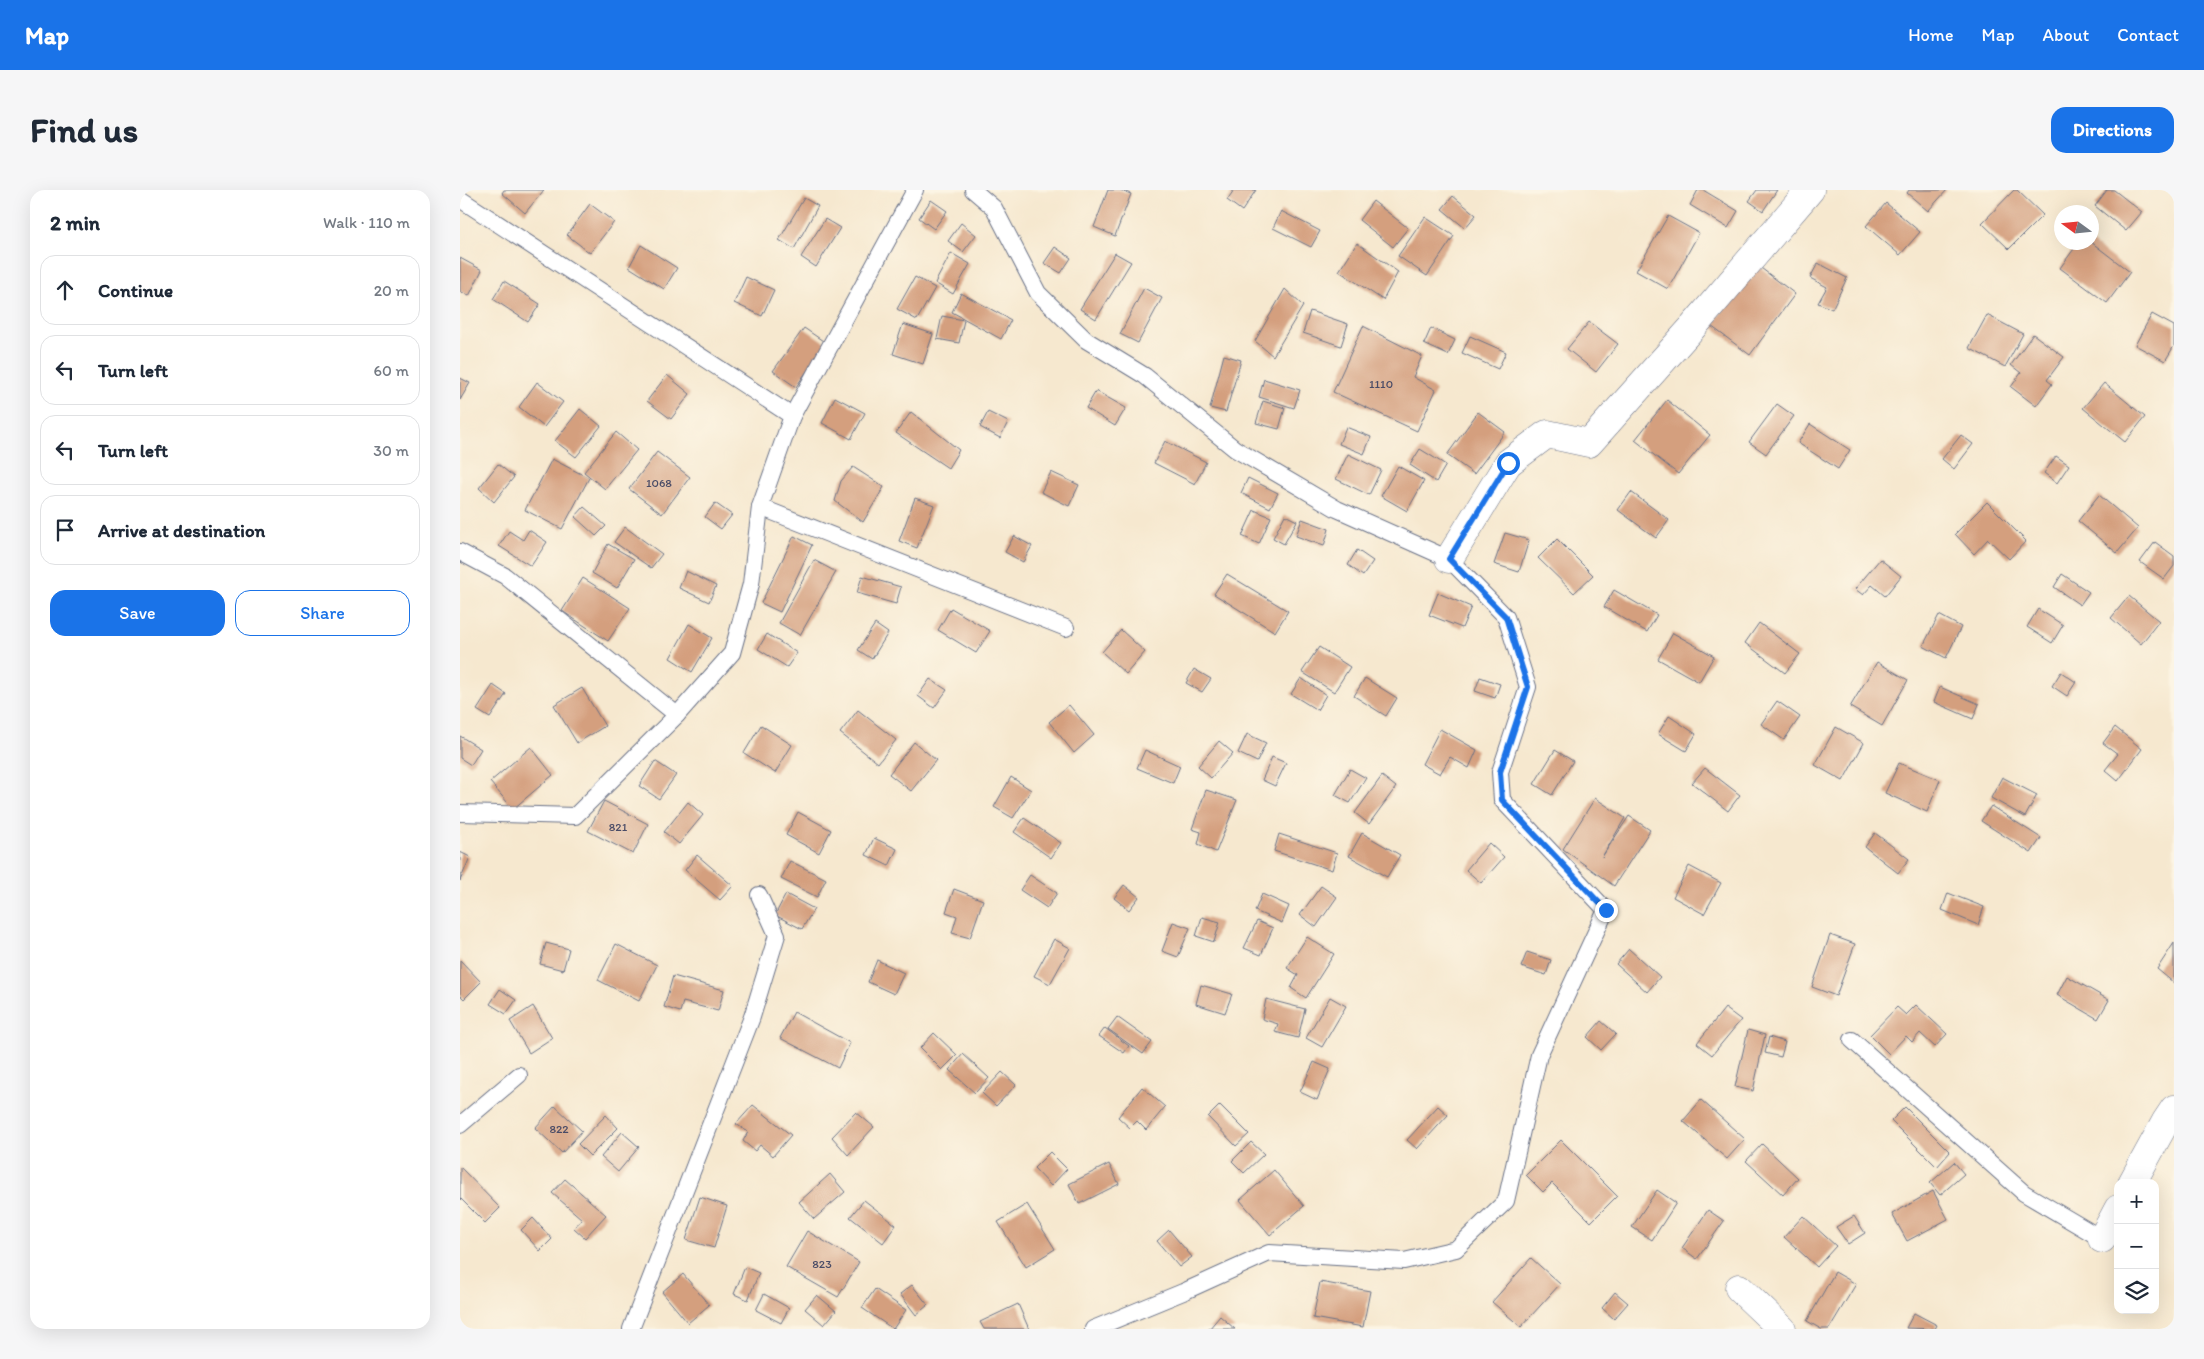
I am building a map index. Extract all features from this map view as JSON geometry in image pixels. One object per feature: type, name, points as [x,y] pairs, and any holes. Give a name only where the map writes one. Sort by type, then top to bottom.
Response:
[{"type":"street","points":[[1449,559],[1508,463],[1547,434],[1589,443],[1692,328],[1810,190]]},
{"type":"street","points":[[2134,1179],[2174,1110]]},
{"type":"street","points":[[2102,1239],[2114,1216]]},
{"type":"street","points":[[1739,1288],[1782,1329]]},
{"type":"lane","points":[[460,813],[575,816],[677,715],[732,653],[751,584],[760,507],[792,416],[915,190]]},
{"type":"lane","points":[[973,190],[994,208],[1038,293],[1086,340],[1144,376],[1243,454],[1337,510],[1449,559],[1506,617],[1528,687],[1500,772],[1502,800],[1606,910],[1538,1055],[1506,1200],[1456,1249],[1404,1261],[1269,1252],[1183,1292],[1094,1329]]},
{"type":"lane","points":[[460,200],[792,416]]},
{"type":"lane","points":[[760,507],[1066,628]]},
{"type":"lane","points":[[460,552],[505,576],[677,715]]},
{"type":"lane","points":[[631,1329],[752,1017],[777,934],[759,895]]},
{"type":"lane","points":[[1852,1040],[2024,1193],[2102,1239]]},
{"type":"lane","points":[[460,1125],[519,1076]]},
{"type":"building","points":[[504,190],[544,190],[525,213],[502,193]]},
{"type":"building","points":[[1108,190],[1120,190],[1131,194],[1115,236],[1094,227]]},
{"type":"building","points":[[1234,190],[1256,190],[1242,211],[1227,200]]},
{"type":"building","points":[[1698,190],[1703,190],[1738,211],[1728,228],[1690,205]]},
{"type":"building","points":[[1757,190],[1777,190],[1763,211],[1749,201]]},
{"type":"building","points":[[1909,190],[1947,190],[1928,211],[1907,193]]},
{"type":"building","points":[[2014,190],[2017,190],[2043,215],[2009,249],[1982,223]]},
{"type":"building","points":[[2107,190],[2114,190],[2142,212],[2126,231],[2099,209],[2099,205],[2096,205]]},
{"type":"building","points":[[1453,196],[1476,215],[1465,228],[1442,209]]},
{"type":"building","points":[[804,198],[818,206],[794,249],[779,240]]},
{"type":"building","points":[[931,200],[947,211],[934,229],[919,218]]},
{"type":"building","points":[[1373,201],[1408,228],[1393,247],[1359,220]]},
{"type":"building","points":[[1886,203],[1920,232],[1900,255],[1866,226]]},
{"type":"building","points":[[590,204],[614,222],[590,253],[567,235]]},
{"type":"building","points":[[1281,211],[1320,231],[1311,247],[1273,228]]},
{"type":"building","points":[[1668,216],[1699,233],[1668,289],[1636,271]]},
{"type":"building","points":[[1425,217],[1454,236],[1427,276],[1398,256]]},
{"type":"building","points":[[825,219],[840,228],[816,267],[801,257]]},
{"type":"building","points":[[961,223],[976,235],[963,252],[948,241]]},
{"type":"building","points":[[1357,243],[1398,272],[1383,300],[1339,271]]},
{"type":"building","points":[[641,245],[677,268],[664,289],[629,267]]},
{"type":"building","points":[[1055,247],[1071,258],[1061,273],[1044,263]]},
{"type":"building","points":[[2099,248],[2130,272],[2107,303],[2060,268],[2073,250],[2099,250]]},
{"type":"building","points":[[951,253],[970,264],[953,294],[935,283]]},
{"type":"building","points":[[1115,253],[1131,262],[1096,319],[1080,309]]},
{"type":"building","points":[[460,258],[482,270],[469,296],[460,291]]},
{"type":"building","points":[[1818,263],[1847,278],[1832,309],[1818,303],[1827,287],[1810,278]]},
{"type":"building","points":[[1757,265],[1795,294],[1750,355],[1711,326]]},
{"type":"building","points":[[746,277],[774,290],[762,316],[734,303]]},
{"type":"building","points":[[915,277],[935,288],[917,320],[897,309]]},
{"type":"building","points":[[504,281],[540,304],[528,322],[493,299]]},
{"type":"building","points":[[1144,288],[1162,298],[1138,343],[1120,334]]},
{"type":"building","points":[[1285,289],[1303,306],[1273,356],[1255,341]]},
{"type":"building","points":[[961,293],[1011,320],[1001,339],[952,312]]},
{"type":"building","points":[[1310,311],[1348,324],[1341,346],[1303,333]]},
{"type":"building","points":[[2152,314],[2174,326],[2174,346],[2165,361],[2135,345]]},
{"type":"building","points":[[1987,315],[2023,334],[2005,367],[1969,348]]},
{"type":"building","points":[[942,316],[964,320],[959,343],[937,339]]},
{"type":"building","points":[[1589,322],[1618,344],[1596,372],[1567,349]]},
{"type":"building","points":[[903,324],[933,334],[923,364],[893,354]]},
{"type":"building","points":[[1363,326],[1422,356],[1413,377],[1436,390],[1417,431],[1333,392]]},
{"type":"building","points":[[804,328],[826,343],[796,387],[773,371]]},
{"type":"building","points":[[1431,328],[1455,340],[1448,355],[1424,344]]},
{"type":"building","points":[[2033,334],[2064,357],[2047,380],[2052,384],[2036,406],[2011,387],[2021,373],[2011,365]]},
{"type":"building","points":[[1470,336],[1506,352],[1498,369],[1462,353]]},
{"type":"building","points":[[1224,355],[1241,360],[1226,412],[1210,408]]},
{"type":"building","points":[[667,375],[690,394],[671,419],[647,401]]},
{"type":"building","points":[[460,378],[470,383],[460,400]]},
{"type":"building","points":[[1264,379],[1300,390],[1294,408],[1259,397]]},
{"type":"building","points":[[537,382],[563,402],[544,427],[519,407]]},
{"type":"building","points":[[2104,383],[2145,417],[2125,442],[2083,408]]},
{"type":"building","points":[[1096,391],[1126,408],[1115,426],[1086,408]]},
{"type":"building","points":[[835,397],[865,413],[851,439],[822,423]]},
{"type":"building","points":[[1667,400],[1710,435],[1678,474],[1635,440]]},
{"type":"building","points":[[1263,401],[1285,408],[1279,429],[1256,423]]},
{"type":"building","points":[[1777,404],[1794,416],[1766,454],[1749,442]]},
{"type":"building","points":[[580,409],[601,426],[576,457],[555,441]]},
{"type":"building","points":[[911,412],[959,450],[948,468],[896,433]]},
{"type":"building","points":[[988,412],[1008,422],[1000,438],[980,427]]},
{"type":"building","points":[[1478,412],[1505,432],[1474,474],[1447,455]]},
{"type":"building","points":[[1810,424],[1850,450],[1838,469],[1798,443]]},
{"type":"building","points":[[1346,427],[1371,437],[1364,454],[1339,444]]},
{"type":"building","points":[[616,432],[637,450],[605,489],[584,472]]},
{"type":"building","points":[[1961,435],[1973,444],[1954,469],[1942,459]]},
{"type":"building","points":[[1165,441],[1206,462],[1195,484],[1154,463]]},
{"type":"building","points":[[1420,449],[1446,465],[1436,482],[1410,465]]},
{"type":"building","points":[[657,452],[690,477],[662,514],[629,489]]},
{"type":"building","points":[[1348,454],[1381,470],[1369,495],[1336,479]]},
{"type":"building","points":[[2056,456],[2069,465],[2057,483],[2044,473]]},
{"type":"building","points":[[552,459],[589,478],[562,529],[525,510]]},
{"type":"building","points":[[498,464],[514,477],[494,502],[479,488]]},
{"type":"building","points":[[1398,466],[1424,481],[1407,511],[1381,496]]},
{"type":"building","points":[[853,467],[884,487],[863,522],[835,501],[841,481]]},
{"type":"building","points":[[1051,472],[1079,485],[1069,506],[1041,492]]},
{"type":"building","points":[[1248,478],[1278,493],[1270,508],[1241,493]]},
{"type":"building","points":[[1631,492],[1669,520],[1656,538],[1618,510]]},
{"type":"building","points":[[2099,495],[2138,528],[2117,553],[2078,521]]},
{"type":"building","points":[[915,498],[934,505],[917,548],[899,541]]},
{"type":"building","points":[[1987,502],[2026,541],[2009,559],[1988,539],[1974,554],[1955,534]]},
{"type":"building","points":[[715,503],[732,515],[721,529],[705,517]]},
{"type":"building","points":[[584,507],[606,526],[596,536],[575,517]]},
{"type":"building","points":[[1254,510],[1271,517],[1259,544],[1242,536]]},
{"type":"building","points":[[1285,515],[1297,521],[1284,544],[1273,538]]},
{"type":"building","points":[[1302,519],[1329,529],[1324,546],[1296,536]]},
{"type":"building","points":[[625,527],[662,554],[651,568],[614,542]]},
{"type":"building","points":[[529,530],[547,542],[531,566],[499,546],[509,531],[523,540]]},
{"type":"building","points":[[1505,533],[1529,540],[1519,572],[1494,564]]},
{"type":"building","points":[[794,536],[812,545],[780,612],[761,603]]},
{"type":"building","points":[[1014,536],[1032,546],[1023,562],[1005,552]]},
{"type":"building","points":[[1557,539],[1593,575],[1574,593],[1538,558]]},
{"type":"building","points":[[2155,542],[2174,556],[2174,566],[2164,579],[2140,562]]},
{"type":"building","points":[[608,544],[634,559],[617,588],[592,573]]},
{"type":"building","points":[[1357,550],[1373,561],[1363,576],[1348,565]]},
{"type":"building","points":[[1880,559],[1901,576],[1885,596],[1872,585],[1863,595],[1855,589]]},
{"type":"building","points":[[814,560],[836,572],[800,635],[779,623]]},
{"type":"building","points":[[686,571],[716,586],[709,602],[679,588]]},
{"type":"building","points":[[1227,574],[1288,611],[1275,632],[1214,594]]},
{"type":"building","points":[[2062,574],[2089,592],[2080,605],[2054,587]]},
{"type":"building","points":[[862,576],[901,587],[896,604],[857,593]]},
{"type":"building","points":[[583,578],[630,608],[608,641],[562,611]]},
{"type":"building","points":[[1614,590],[1657,615],[1647,632],[1604,607]]},
{"type":"building","points":[[1438,593],[1471,607],[1462,628],[1429,615]]},
{"type":"building","points":[[2129,596],[2159,621],[2141,644],[2111,618]]},
{"type":"building","points":[[951,608],[990,631],[976,653],[938,630]]},
{"type":"building","points":[[2038,609],[2063,625],[2052,643],[2027,627]]},
{"type":"building","points":[[1939,615],[1961,627],[1946,658],[1923,646]]},
{"type":"building","points":[[1759,623],[1800,654],[1785,673],[1745,643]]},
{"type":"building","points":[[689,624],[712,638],[692,672],[670,658]]},
{"type":"building","points":[[875,624],[888,633],[872,659],[858,650]]},
{"type":"building","points":[[1121,630],[1145,652],[1126,674],[1102,652]]},
{"type":"building","points":[[1673,633],[1714,656],[1699,682],[1658,659]]},
{"type":"building","points":[[767,634],[797,653],[787,667],[758,649]]},
{"type":"building","points":[[1319,647],[1350,667],[1334,692],[1302,672]]},
{"type":"building","points":[[1877,662],[1908,680],[1882,726],[1850,707]]},
{"type":"building","points":[[1194,669],[1211,679],[1202,692],[1186,683]]},
{"type":"building","points":[[2061,672],[2076,682],[2067,696],[2052,686]]},
{"type":"building","points":[[1480,677],[1500,684],[1495,698],[1475,691]]},
{"type":"building","points":[[1301,678],[1326,695],[1317,710],[1291,694]]},
{"type":"building","points":[[1365,678],[1397,698],[1386,716],[1354,696]]},
{"type":"building","points":[[930,679],[947,690],[934,708],[918,696]]},
{"type":"building","points":[[493,685],[506,694],[490,718],[477,710]]},
{"type":"building","points":[[1940,687],[1979,704],[1973,719],[1934,702]]},
{"type":"building","points":[[582,688],[605,726],[577,743],[554,705]]},
{"type":"building","points":[[1777,701],[1800,717],[1784,740],[1761,724]]},
{"type":"building","points":[[1069,705],[1094,735],[1074,753],[1049,722]]},
{"type":"building","points":[[858,710],[896,740],[878,763],[840,733]]},
{"type":"building","points":[[1669,716],[1696,734],[1686,751],[1658,734]]},
{"type":"building","points":[[761,725],[792,745],[775,773],[744,753]]},
{"type":"building","points":[[1836,727],[1864,743],[1843,781],[1815,765]]},
{"type":"building","points":[[2115,727],[2142,749],[2118,781],[2105,770],[2118,754],[2103,743]]},
{"type":"building","points":[[1440,729],[1477,750],[1469,768],[1450,757],[1440,774],[1422,764]]},
{"type":"building","points":[[1247,734],[1266,743],[1257,762],[1238,753]]},
{"type":"building","points":[[460,736],[481,749],[471,765],[460,758]]},
{"type":"building","points":[[1219,741],[1233,753],[1211,778],[1198,766]]},
{"type":"building","points":[[914,742],[936,760],[911,791],[889,774]]},
{"type":"building","points":[[531,747],[553,775],[513,809],[490,782]]},
{"type":"building","points":[[1145,750],[1180,766],[1173,783],[1137,768]]},
{"type":"building","points":[[1555,750],[1573,761],[1552,795],[1534,784]]},
{"type":"building","points":[[1272,757],[1286,763],[1275,786],[1262,780]]},
{"type":"building","points":[[655,761],[676,775],[659,799],[639,786]]},
{"type":"building","points":[[1899,763],[1940,780],[1927,812],[1885,793]]},
{"type":"building","points":[[1705,768],[1740,795],[1728,811],[1692,783]]},
{"type":"building","points":[[1350,769],[1366,778],[1350,803],[1335,795]]},
{"type":"building","points":[[1382,776],[1396,787],[1369,824],[1355,813]]},
{"type":"building","points":[[1011,777],[1031,790],[1013,818],[994,807]]},
{"type":"building","points":[[2002,777],[2037,795],[2025,817],[1991,798]]},
{"type":"building","points":[[1206,790],[1237,800],[1216,852],[1198,844],[1201,832],[1192,829]]},
{"type":"building","points":[[1595,798],[1625,818],[1602,857],[1629,816],[1650,830],[1614,886],[1563,849]]},
{"type":"building","points":[[604,801],[648,824],[633,854],[588,831]]},
{"type":"building","points":[[688,802],[703,815],[679,844],[664,832]]},
{"type":"building","points":[[1991,806],[2041,838],[2031,853],[1981,821]]},
{"type":"building","points":[[798,812],[831,830],[819,853],[786,835]]},
{"type":"building","points":[[1024,818],[1061,843],[1051,858],[1014,832]]},
{"type":"building","points":[[1362,833],[1400,855],[1387,877],[1349,856]]},
{"type":"building","points":[[1875,833],[1909,859],[1898,873],[1865,847]]},
{"type":"building","points":[[1279,834],[1337,853],[1332,870],[1274,851]]},
{"type":"building","points":[[874,838],[897,849],[889,866],[866,855]]},
{"type":"building","points":[[1489,843],[1504,857],[1481,883],[1466,870]]},
{"type":"building","points":[[460,852],[470,857],[460,881]]},
{"type":"building","points":[[697,855],[733,886],[720,900],[685,870]]},
{"type":"building","points":[[790,861],[826,879],[817,897],[781,879]]},
{"type":"building","points":[[1689,866],[1721,883],[1704,914],[1673,897]]},
{"type":"building","points":[[1030,875],[1057,893],[1047,908],[1020,890]]},
{"type":"building","points":[[1124,885],[1139,897],[1129,910],[1114,898]]},
{"type":"building","points":[[1321,886],[1337,897],[1316,927],[1300,915]]},
{"type":"building","points":[[954,889],[983,900],[970,938],[952,933],[957,916],[946,912]]},
{"type":"building","points":[[1948,893],[1984,907],[1978,925],[1942,910]]},
{"type":"building","points":[[786,894],[814,909],[802,929],[775,915]]},
{"type":"building","points":[[1262,894],[1289,906],[1282,923],[1255,911]]},
{"type":"building","points":[[1202,917],[1220,922],[1214,942],[1196,936]]},
{"type":"building","points":[[1257,921],[1273,928],[1261,955],[1244,948]]},
{"type":"building","points":[[1173,922],[1190,928],[1178,957],[1162,951]]},
{"type":"building","points":[[1830,935],[1855,944],[1836,996],[1812,987]]},
{"type":"building","points":[[1307,937],[1334,954],[1306,998],[1291,988],[1298,975],[1287,968]]},
{"type":"building","points":[[1054,939],[1070,948],[1050,984],[1034,976]]},
{"type":"building","points":[[546,943],[569,949],[563,970],[540,964]]},
{"type":"building","points":[[2174,943],[2174,983],[2157,969]]},
{"type":"building","points":[[616,944],[657,965],[639,1001],[598,980]]},
{"type":"building","points":[[1629,949],[1660,977],[1647,992],[1616,964]]},
{"type":"building","points":[[1527,952],[1551,960],[1546,975],[1521,967]]},
{"type":"building","points":[[460,960],[481,982],[464,999],[460,995]]},
{"type":"building","points":[[877,960],[904,973],[894,994],[868,982]]},
{"type":"building","points":[[673,976],[724,990],[718,1011],[683,1002],[680,1012],[664,1007]]},
{"type":"building","points":[[2067,976],[2109,1000],[2098,1019],[2057,995]]},
{"type":"building","points":[[1201,985],[1232,994],[1225,1013],[1196,1004]]},
{"type":"building","points":[[500,989],[516,1000],[506,1014],[490,1004]]},
{"type":"building","points":[[1330,997],[1346,1006],[1322,1047],[1306,1038]]},
{"type":"building","points":[[1266,999],[1305,1009],[1298,1038],[1275,1032],[1278,1024],[1262,1019]]},
{"type":"building","points":[[1916,1005],[1947,1034],[1935,1047],[1920,1033],[1912,1042],[1906,1036],[1889,1054],[1870,1035],[1897,1007],[1906,1015]]},
{"type":"building","points":[[533,1006],[552,1038],[529,1053],[510,1021]]},
{"type":"building","points":[[1725,1008],[1741,1020],[1712,1055],[1697,1043]]},
{"type":"building","points":[[794,1012],[850,1043],[838,1068],[780,1038]]},
{"type":"building","points":[[1117,1017],[1152,1042],[1143,1054],[1108,1029]]},
{"type":"building","points":[[1601,1021],[1616,1034],[1601,1050],[1587,1037]]},
{"type":"building","points":[[1105,1028],[1129,1046],[1124,1053],[1099,1036]]},
{"type":"building","points":[[1748,1030],[1765,1035],[1753,1091],[1735,1087]]},
{"type":"building","points":[[934,1033],[957,1055],[942,1070],[920,1048]]},
{"type":"building","points":[[1769,1037],[1785,1042],[1781,1057],[1765,1053]]},
{"type":"building","points":[[963,1054],[989,1078],[975,1093],[949,1070]]},
{"type":"building","points":[[1314,1062],[1330,1069],[1317,1100],[1300,1092]]},
{"type":"building","points":[[1002,1072],[1016,1085],[996,1106],[982,1093]]},
{"type":"building","points":[[1142,1087],[1165,1107],[1146,1130],[1137,1121],[1130,1128],[1118,1117]]},
{"type":"building","points":[[1701,1100],[1745,1139],[1727,1159],[1683,1121]]},
{"type":"building","points":[[753,1105],[791,1135],[773,1156],[760,1145],[755,1151],[743,1141],[748,1132],[736,1124]]},
{"type":"building","points":[[1220,1105],[1249,1134],[1236,1146],[1208,1117]]},
{"type":"building","points":[[555,1106],[582,1131],[562,1153],[535,1128]]},
{"type":"building","points":[[1438,1106],[1448,1115],[1417,1149],[1407,1140]]},
{"type":"building","points":[[1905,1107],[1950,1152],[1937,1167],[1891,1121]]},
{"type":"building","points":[[856,1112],[874,1127],[848,1155],[832,1137]]},
{"type":"building","points":[[606,1115],[618,1128],[590,1156],[578,1144]]},
{"type":"building","points":[[622,1132],[639,1147],[618,1172],[601,1157]]},
{"type":"building","points":[[1561,1140],[1617,1196],[1591,1222],[1552,1183],[1543,1192],[1526,1175]]},
{"type":"building","points":[[1251,1142],[1264,1154],[1244,1173],[1232,1161]]},
{"type":"building","points":[[1762,1144],[1798,1178],[1783,1195],[1746,1161]]},
{"type":"building","points":[[1050,1152],[1067,1169],[1051,1186],[1034,1168]]},
{"type":"building","points":[[1954,1162],[1964,1174],[1940,1195],[1930,1183]]},
{"type":"building","points":[[1109,1164],[1119,1184],[1079,1204],[1069,1184]]},
{"type":"building","points":[[460,1167],[500,1208],[485,1223],[460,1198]]},
{"type":"building","points":[[1274,1170],[1304,1206],[1270,1235],[1240,1200]]},
{"type":"building","points":[[830,1174],[845,1192],[814,1219],[799,1202]]},
{"type":"building","points":[[565,1179],[606,1215],[585,1238],[574,1228],[582,1219],[552,1193]]},
{"type":"building","points":[[1657,1190],[1676,1203],[1652,1240],[1632,1227]]},
{"type":"building","points":[[1933,1191],[1948,1219],[1907,1241],[1892,1214]]},
{"type":"building","points":[[700,1197],[727,1206],[714,1248],[686,1240]]},
{"type":"building","points":[[864,1200],[896,1225],[883,1243],[850,1217]]},
{"type":"building","points":[[1027,1204],[1055,1249],[1026,1267],[998,1222]]},
{"type":"building","points":[[1708,1210],[1724,1221],[1697,1259],[1682,1248]]},
{"type":"building","points":[[1803,1216],[1836,1246],[1817,1267],[1784,1237]]},
{"type":"building","points":[[1854,1216],[1865,1233],[1848,1244],[1836,1227]]},
{"type":"building","points":[[533,1218],[552,1239],[540,1251],[521,1230]]},
{"type":"building","points":[[1169,1230],[1192,1257],[1179,1267],[1157,1241]]},
{"type":"building","points":[[807,1231],[859,1262],[838,1297],[786,1267]]},
{"type":"building","points":[[1531,1258],[1560,1284],[1521,1327],[1492,1302]]},
{"type":"building","points":[[745,1267],[759,1273],[748,1300],[734,1294]]},
{"type":"building","points":[[1835,1272],[1856,1284],[1829,1329],[1821,1329],[1807,1321]]},
{"type":"building","points":[[683,1274],[709,1305],[688,1323],[662,1292]]},
{"type":"building","points":[[1320,1282],[1370,1291],[1363,1327],[1313,1318]]},
{"type":"building","points":[[912,1285],[928,1305],[916,1315],[900,1294]]},
{"type":"building","points":[[875,1289],[906,1310],[893,1329],[862,1308]]},
{"type":"building","points":[[1615,1292],[1628,1303],[1614,1319],[1602,1308]]},
{"type":"building","points":[[764,1294],[789,1308],[781,1323],[756,1310]]},
{"type":"building","points":[[817,1295],[836,1311],[824,1325],[805,1309]]},
{"type":"building","points":[[1018,1304],[1029,1329],[984,1329],[980,1322]]},
{"type":"building","points":[[1914,1313],[1937,1325],[1935,1329],[1906,1328]]},
{"type":"building","points":[[1220,1316],[1235,1329],[1209,1329]]},
{"type":"route","points":[[1508,463],[1449,559],[1506,617],[1528,687],[1500,772],[1502,800],[1606,910]]}]
